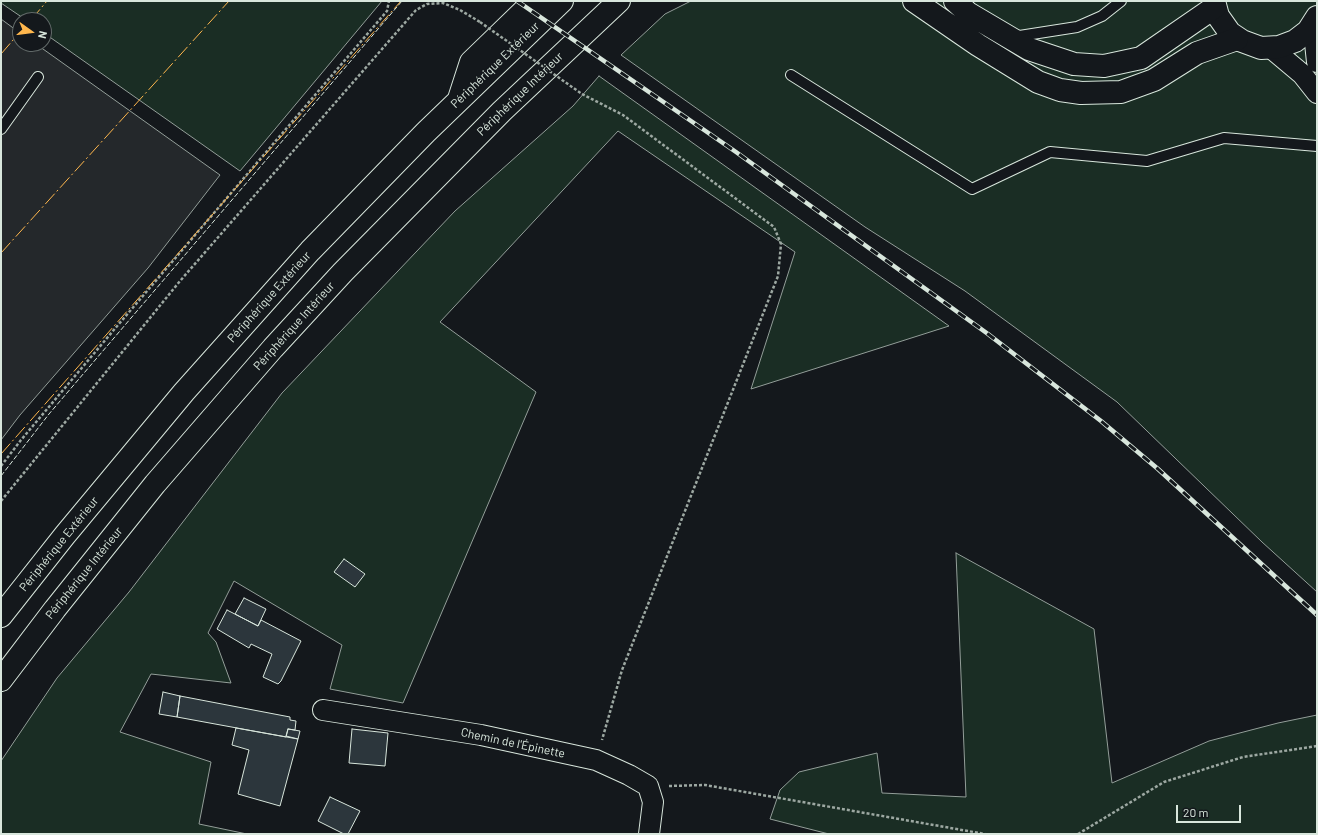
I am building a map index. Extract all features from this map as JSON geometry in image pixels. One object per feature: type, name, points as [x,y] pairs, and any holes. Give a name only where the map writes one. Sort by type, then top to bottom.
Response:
[{"type":"main road","points":[[458,101],[470,62],[534,1]]},
{"type":"main road","name":"Périphérique Extérieur","points":[[1,616],[74,523],[246,321],[321,240],[458,101],[562,1]]},
{"type":"main road","name":"Périphérique Intérieur","points":[[1,680],[55,609],[155,484],[332,284],[502,111],[619,1]]},
{"type":"main road","points":[[914,1],[978,46],[1038,82],[1060,90],[1081,93],[1121,92],[1154,80],[1197,53],[1237,39]]},
{"type":"main road","points":[[955,1],[968,13],[1029,49],[1074,64],[1104,66],[1141,58],[1215,4],[1223,25],[1237,39],[1251,46],[1271,48],[1295,41],[1302,37],[1315,21]]},
{"type":"street","points":[[1315,21],[1317,62]]},
{"type":"street","points":[[1271,48],[1302,74],[1317,93]]},
{"type":"street","name":"Chemin de l'Épinette","points":[[323,710],[481,734],[596,760],[629,775],[648,786]]},
{"type":"street","points":[[648,786],[653,802],[649,834]]},
{"type":"lane","points":[[1010,38],[1077,27],[1102,16],[1121,1]]},
{"type":"lane","points":[[791,75],[972,189],[1050,152],[1147,161],[1224,138],[1317,146]]},
{"type":"lane","points":[[1,129],[38,78]]},
{"type":"path","points":[[1,466],[118,325],[387,11],[389,1]]},
{"type":"path","points":[[1,501],[180,281],[416,10],[427,4],[443,3],[460,10],[480,22],[582,94],[623,115],[774,227],[781,244],[778,276],[622,670],[596,760]]},
{"type":"path","points":[[1078,834],[1164,782],[1243,757],[1317,746]]},
{"type":"path","points":[[648,786],[705,786],[985,834]]},
{"type":"green space","points":[[1,1],[382,1],[240,171],[52,39],[52,12],[14,12],[1,3]]},
{"type":"green space","points":[[691,1],[1317,1],[1317,592],[1262,542],[1117,402],[965,291],[865,227],[621,55],[665,14]]},
{"type":"green space","points":[[599,76],[949,326],[751,389],[795,252],[618,131],[440,322],[536,392],[403,703],[330,689],[342,645],[234,581],[208,633],[216,642],[231,683],[151,674],[120,732],[211,762],[199,824],[247,834],[1,834],[1,761],[57,678],[129,592],[282,393],[455,211],[573,106]]},
{"type":"green space","points":[[956,553],[1094,629],[1112,783],[1209,741],[1278,723],[1317,715],[1317,834],[829,834],[770,819],[780,790],[799,772],[877,753],[882,793],[966,797]]},
{"type":"shaded area","points":[[1,19],[12,27],[12,52],[47,52],[220,175],[148,268],[20,415],[1,440]]},
{"type":"building","points":[[344,559],[365,574],[355,587],[334,572]]},
{"type":"building","points":[[244,598],[266,609],[258,626],[235,614]]},
{"type":"building","points":[[227,610],[258,626],[261,620],[301,641],[281,681],[278,684],[263,677],[272,654],[251,644],[249,648],[217,629]]},
{"type":"building","points":[[163,692],[180,696],[177,717],[159,714]]},
{"type":"building","points":[[180,696],[290,717],[290,720],[296,721],[295,730],[288,729],[286,737],[177,717]]},
{"type":"building","points":[[236,728],[298,739],[280,806],[238,794],[249,750],[232,745]]},
{"type":"building","points":[[288,729],[300,731],[298,739],[286,736]]},
{"type":"building","points":[[352,729],[388,733],[385,766],[349,763]]},
{"type":"building","points":[[330,797],[360,811],[348,834],[344,834],[318,821]]},
{"type":"railway","points":[[517,1],[736,152],[988,334],[1101,421],[1158,469],[1317,615]]},
{"type":"fence","points":[[1,476],[49,414],[402,1]]},
{"type":"power","points":[[38,12],[47,1]]},
{"type":"power","points":[[1,253],[229,1]]},
{"type":"power","points":[[1,454],[401,1]]},
{"type":"power","points":[[1,54],[12,41]]}]
